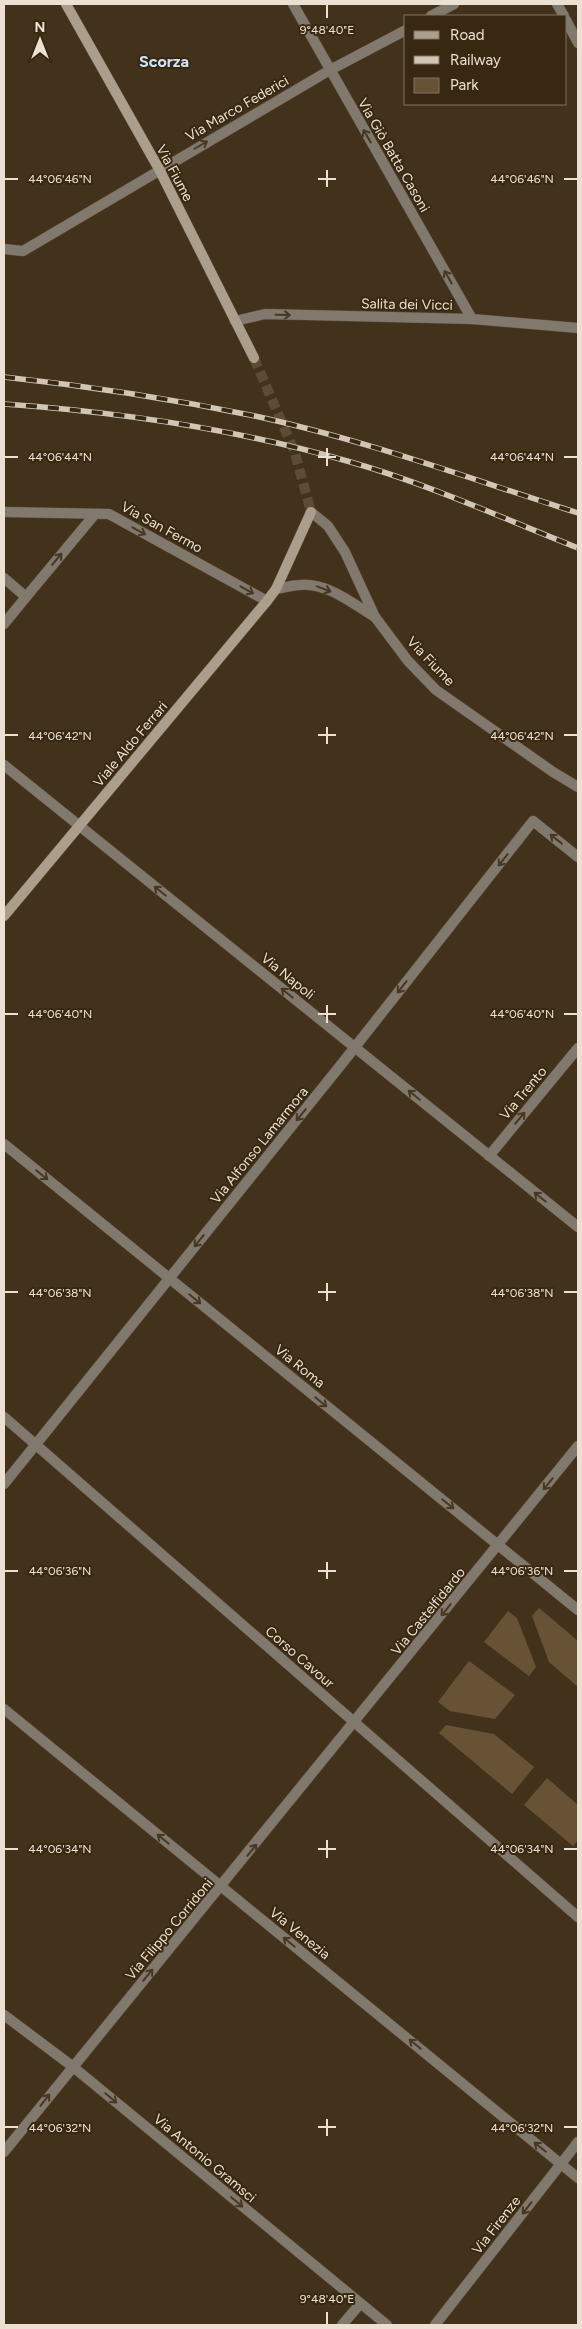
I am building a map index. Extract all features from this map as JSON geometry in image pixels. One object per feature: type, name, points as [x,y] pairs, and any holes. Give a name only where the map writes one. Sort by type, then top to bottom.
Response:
[{"type":"main road","name":"Via Fiume","points":[[66,4],[159,170],[254,358]]},
{"type":"main road","name":"Viale Aldo Ferrari","points":[[4,916],[267,602],[276,589],[311,512]]},
{"type":"street","name":"Via Giò Batta Casoni","points":[[294,4],[472,319]]},
{"type":"street","points":[[433,15],[454,4]]},
{"type":"street","points":[[557,4],[563,15]]},
{"type":"street","points":[[567,22],[578,43]]},
{"type":"street","name":"Via Marco Federici","points":[[4,249],[23,251],[330,70],[404,31]]},
{"type":"street","name":"Salita dei Vicci","points":[[235,321],[265,314],[472,319],[578,328]]},
{"type":"street","name":"Via San Fermo","points":[[4,512],[109,514],[267,602]]},
{"type":"street","name":"Via Fiume","points":[[311,512],[328,526],[346,552],[375,618],[408,661],[436,690],[553,772],[578,787]]},
{"type":"street","points":[[4,624],[95,514]]},
{"type":"street","points":[[4,578],[26,597]]},
{"type":"street","points":[[276,589],[301,584],[316,585],[334,592],[375,618]]},
{"type":"street","name":"Via Napoli","points":[[4,766],[578,1227]]},
{"type":"street","name":"Via Alfonso Lamarmora","points":[[4,1484],[355,1047],[533,821],[578,857]]},
{"type":"street","name":"Via Trento","points":[[489,1156],[578,1048]]},
{"type":"street","name":"Via Roma","points":[[4,1144],[578,1610]]},
{"type":"street","name":"Corso Cavour","points":[[4,1417],[578,1917]]},
{"type":"street","name":"Via Castelfidardo","points":[[355,1723],[578,1446]]},
{"type":"street","name":"Via Venezia","points":[[4,1709],[578,2178]]},
{"type":"street","name":"Via Filippo Corridoni","points":[[4,2152],[72,2066],[355,1723]]},
{"type":"street","name":"Via Antonio Gramsci","points":[[4,2015],[72,2066],[387,2325]]},
{"type":"street","name":"Via Firenze","points":[[435,2325],[578,2142]]},
{"type":"street","points":[[342,2325],[360,2304]]},
{"type":"green space","points":[[539,1608],[578,1641],[578,1687],[549,1662],[532,1616]]},
{"type":"green space","points":[[508,1611],[517,1618],[536,1667],[529,1676],[484,1642]]},
{"type":"green space","points":[[469,1661],[515,1695],[495,1719],[450,1711],[438,1702]]},
{"type":"green space","points":[[446,1725],[494,1734],[534,1767],[512,1794],[439,1733]]},
{"type":"green space","points":[[547,1778],[578,1805],[578,1840],[573,1846],[524,1805]]},
{"type":"tunnel","points":[[254,358],[295,453],[311,512]]},
{"type":"railway","points":[[4,377],[98,389],[255,416],[337,436],[578,513]]},
{"type":"railway","points":[[4,404],[134,417],[220,431],[305,450],[406,480],[578,548]]},
{"type":"district","name":"Scorza","points":[[164,61]]}]
